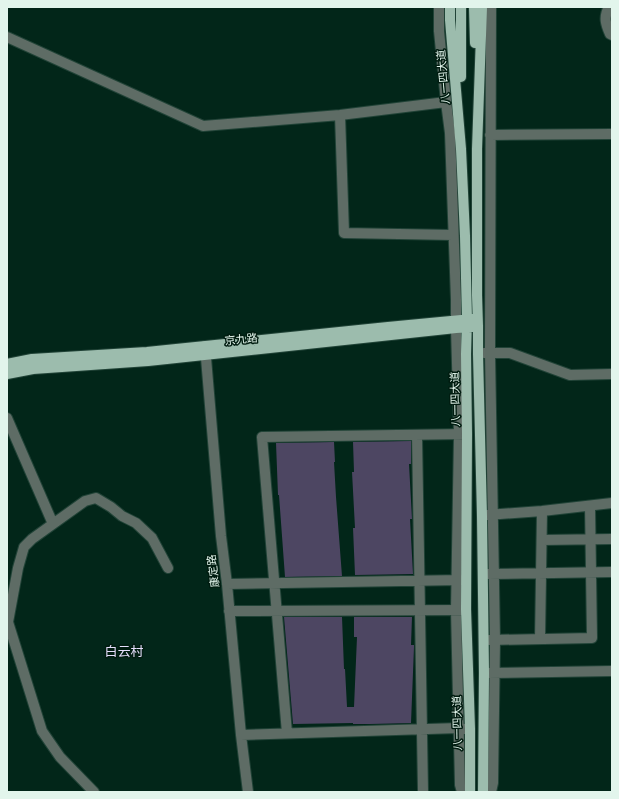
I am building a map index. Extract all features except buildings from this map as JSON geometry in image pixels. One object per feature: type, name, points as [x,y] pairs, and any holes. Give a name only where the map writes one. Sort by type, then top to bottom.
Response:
[{"type":"main road","name":"八一四大道","points":[[450,7],[461,149],[465,236],[467,323],[463,434],[470,729],[470,792]]},
{"type":"main road","points":[[461,7],[461,149]]},
{"type":"main road","points":[[474,7],[477,149],[478,354],[487,515],[482,574],[483,640],[489,673],[483,792]]},
{"type":"main road","points":[[477,149],[482,7]]},
{"type":"main road","name":"京九路","points":[[7,364],[32,360],[147,352],[206,350],[478,322]]},
{"type":"main road","name":"京九路","points":[[7,374],[33,369],[148,362],[206,350]]},
{"type":"street","points":[[439,7],[439,31],[450,133],[456,324],[463,434],[456,580],[460,785],[462,792]]},
{"type":"street","points":[[491,7],[491,287],[487,515],[493,574],[495,640],[489,673],[493,783],[491,792]]},
{"type":"street","points":[[610,7],[607,11],[606,24],[610,34],[612,35]]},
{"type":"street","points":[[7,37],[203,126],[340,115],[446,102]]},
{"type":"street","points":[[340,115],[344,233],[453,235]]},
{"type":"street","points":[[490,135],[612,134]]},
{"type":"street","name":"康定路","points":[[206,350],[221,536],[248,792]]},
{"type":"street","points":[[478,354],[510,353],[570,375],[612,374]]},
{"type":"street","points":[[7,418],[53,524]]},
{"type":"street","points":[[286,732],[262,437],[463,434]]},
{"type":"street","points":[[416,435],[423,792]]},
{"type":"street","points":[[94,792],[60,757],[42,731],[8,622],[18,568],[24,547],[32,539],[85,501],[96,498],[122,516],[136,523],[152,538],[168,568]]},
{"type":"street","points":[[487,515],[542,511],[612,503]]},
{"type":"street","points":[[483,640],[592,638],[590,506]]},
{"type":"street","points":[[540,639],[542,511]]},
{"type":"street","points":[[542,540],[612,538]]},
{"type":"street","points":[[482,574],[612,572]]},
{"type":"street","points":[[227,584],[467,580]]},
{"type":"street","points":[[229,611],[466,610]]},
{"type":"street","points":[[489,673],[612,671]]},
{"type":"street","points":[[241,734],[459,728],[470,729]]},
{"type":"district","name":"白云村","points":[[124,651]]}]
